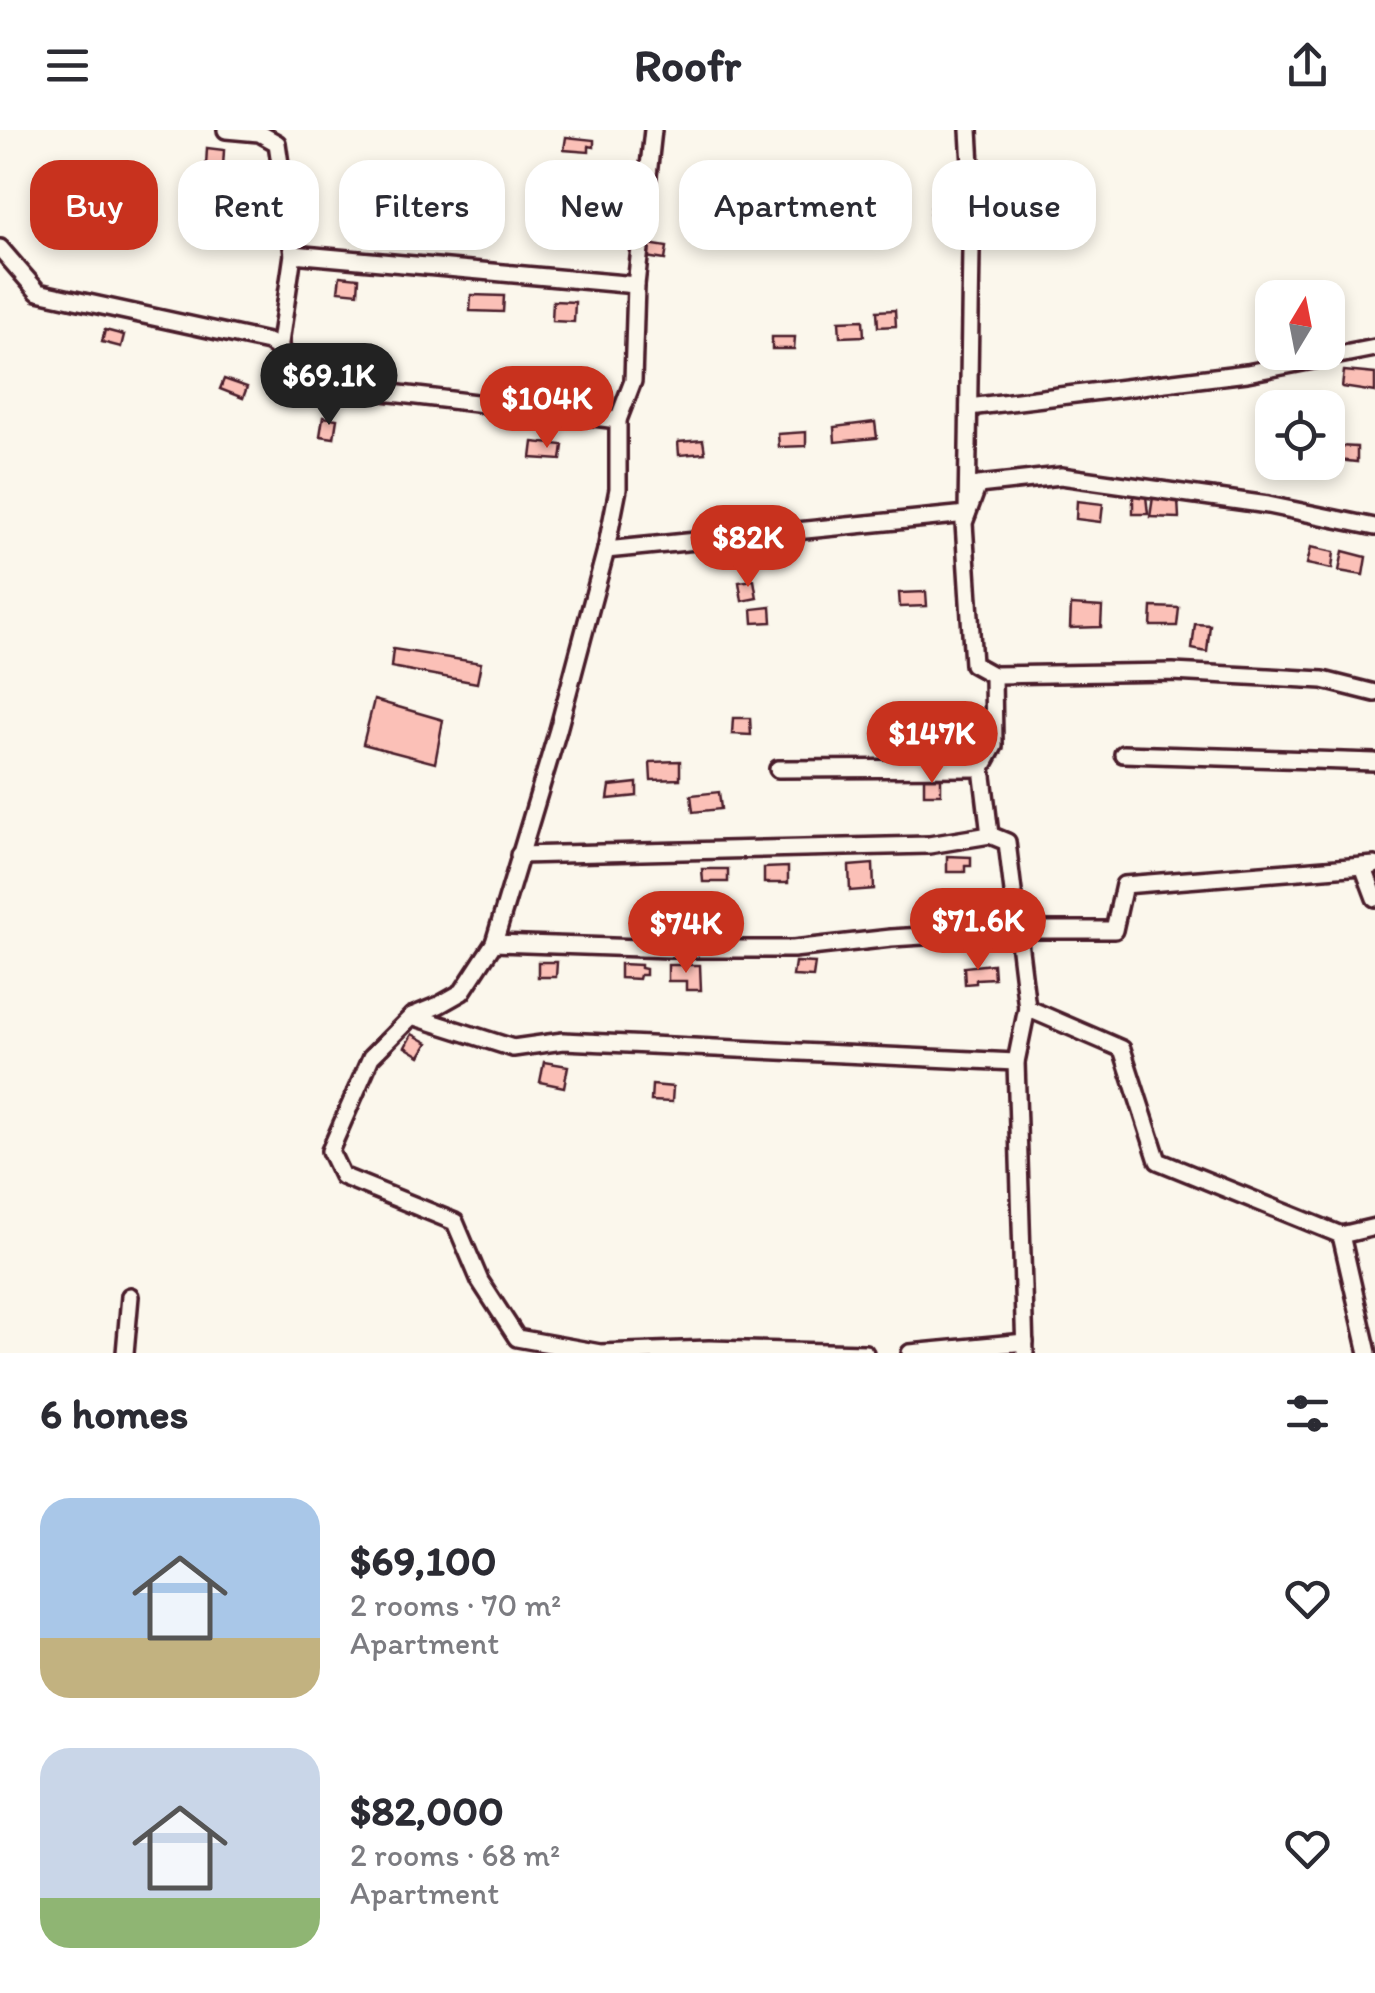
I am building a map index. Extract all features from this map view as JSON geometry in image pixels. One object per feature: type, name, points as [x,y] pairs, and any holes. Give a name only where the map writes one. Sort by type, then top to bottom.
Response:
[{"type":"street","points":[[226,130],[258,133],[277,143],[293,254],[279,350]]},
{"type":"street","points":[[653,130],[636,286],[632,381],[618,420],[618,489],[606,550],[558,730],[494,943],[462,992],[412,1016],[371,1058],[330,1151],[342,1176],[455,1222],[480,1282],[517,1338],[600,1353],[865,1353]]},
{"type":"street","points":[[967,514],[970,130]]},
{"type":"street","points":[[0,248],[38,292],[268,342],[333,386],[618,420]]},
{"type":"street","points":[[293,254],[636,286]]},
{"type":"street","points":[[969,407],[1247,372],[1375,348]]},
{"type":"street","points":[[1375,528],[1268,505],[1061,476],[978,484],[964,523],[972,664],[993,676],[1173,672],[1323,680],[1375,693]]},
{"type":"street","points":[[606,550],[967,514]]},
{"type":"street","points":[[990,835],[982,768],[994,746],[993,676]]},
{"type":"street","points":[[1122,754],[1375,762]]},
{"type":"street","points":[[778,768],[982,768]]},
{"type":"street","points":[[520,855],[929,845],[990,835],[1007,842],[1027,1008],[1016,1062],[1025,1348],[910,1353]]},
{"type":"street","points":[[494,943],[793,950],[891,938],[1018,930],[1114,930],[1124,885],[1369,866],[1375,898]]},
{"type":"street","points":[[1027,1008],[1122,1049],[1158,1161],[1341,1235],[1375,1227]]},
{"type":"street","points":[[412,1016],[513,1048],[563,1041],[1016,1062]]},
{"type":"street","points":[[1341,1235],[1368,1353]]},
{"type":"street","points":[[126,1353],[130,1296]]},
{"type":"building","points":[[566,137],[594,140],[594,147],[589,146],[589,152],[564,150]]},
{"type":"building","points":[[207,148],[224,150],[223,160],[206,160]]},
{"type":"building","points":[[667,247],[665,260],[646,257],[647,250]]},
{"type":"building","points":[[340,276],[359,278],[358,293],[338,291]]},
{"type":"building","points":[[471,295],[504,296],[503,312],[470,311]]},
{"type":"building","points":[[553,301],[575,302],[574,322],[552,321]]},
{"type":"building","points":[[895,310],[896,326],[878,327],[877,311]]},
{"type":"building","points":[[863,320],[864,336],[840,337],[839,321]]},
{"type":"building","points":[[105,330],[124,335],[121,347],[102,342]]},
{"type":"building","points":[[772,337],[795,337],[794,349],[772,349]]},
{"type":"building","points":[[1344,371],[1375,374],[1375,392],[1342,387]]},
{"type":"building","points":[[224,379],[247,387],[243,398],[220,389]]},
{"type":"building","points":[[323,417],[337,419],[334,438],[320,436]]},
{"type":"building","points":[[875,422],[877,438],[835,442],[834,427]]},
{"type":"building","points":[[806,432],[806,446],[779,447],[778,434]]},
{"type":"building","points":[[703,440],[705,453],[679,455],[678,442]]},
{"type":"building","points":[[533,442],[563,445],[561,460],[531,458]]},
{"type":"building","points":[[1345,446],[1357,447],[1357,462],[1345,461]]},
{"type":"building","points":[[1133,495],[1146,496],[1148,514],[1133,514]]},
{"type":"building","points":[[1153,497],[1178,499],[1179,518],[1150,517]]},
{"type":"building","points":[[1077,501],[1103,504],[1101,522],[1076,519]]},
{"type":"building","points":[[1311,547],[1334,552],[1332,569],[1307,564]]},
{"type":"building","points":[[1343,551],[1366,557],[1363,575],[1339,571]]},
{"type":"building","points":[[754,580],[757,598],[742,601],[739,582]]},
{"type":"building","points":[[926,592],[927,606],[900,607],[899,593]]},
{"type":"building","points":[[1071,605],[1102,607],[1101,627],[1070,628]]},
{"type":"building","points":[[771,607],[772,622],[753,623],[752,609]]},
{"type":"building","points":[[1152,607],[1179,608],[1177,626],[1151,626]]},
{"type":"building","points":[[1195,624],[1210,625],[1207,652],[1192,649]]},
{"type":"building","points":[[393,649],[481,663],[477,683],[391,667]]},
{"type":"building","points":[[374,700],[443,720],[435,763],[363,744]]},
{"type":"building","points":[[733,718],[750,718],[751,735],[732,734]]},
{"type":"building","points":[[680,761],[680,779],[651,780],[650,762]]},
{"type":"building","points":[[924,778],[941,778],[941,794],[924,794]]},
{"type":"building","points":[[637,783],[637,796],[608,799],[610,786]]},
{"type":"building","points":[[719,792],[721,809],[693,812],[691,795]]},
{"type":"building","points":[[947,856],[971,857],[971,866],[965,866],[965,872],[947,872]]},
{"type":"building","points":[[873,864],[874,889],[850,891],[849,866]]},
{"type":"building","points":[[788,867],[788,883],[764,883],[764,868]]},
{"type":"building","points":[[702,869],[728,869],[728,882],[703,882]]},
{"type":"building","points":[[538,962],[557,962],[556,977],[538,977]]},
{"type":"building","points":[[795,962],[815,963],[813,977],[793,976]]},
{"type":"building","points":[[620,964],[641,965],[646,975],[639,979],[620,978]]},
{"type":"building","points":[[993,964],[994,978],[965,984],[964,967]]},
{"type":"building","points":[[668,965],[700,965],[701,990],[686,990],[686,981],[668,981]]},
{"type":"building","points":[[412,1034],[428,1043],[420,1056],[405,1047]]},
{"type":"building","points":[[544,1062],[568,1066],[564,1087],[540,1082]]},
{"type":"building","points":[[652,1085],[673,1087],[672,1102],[651,1101]]}]
